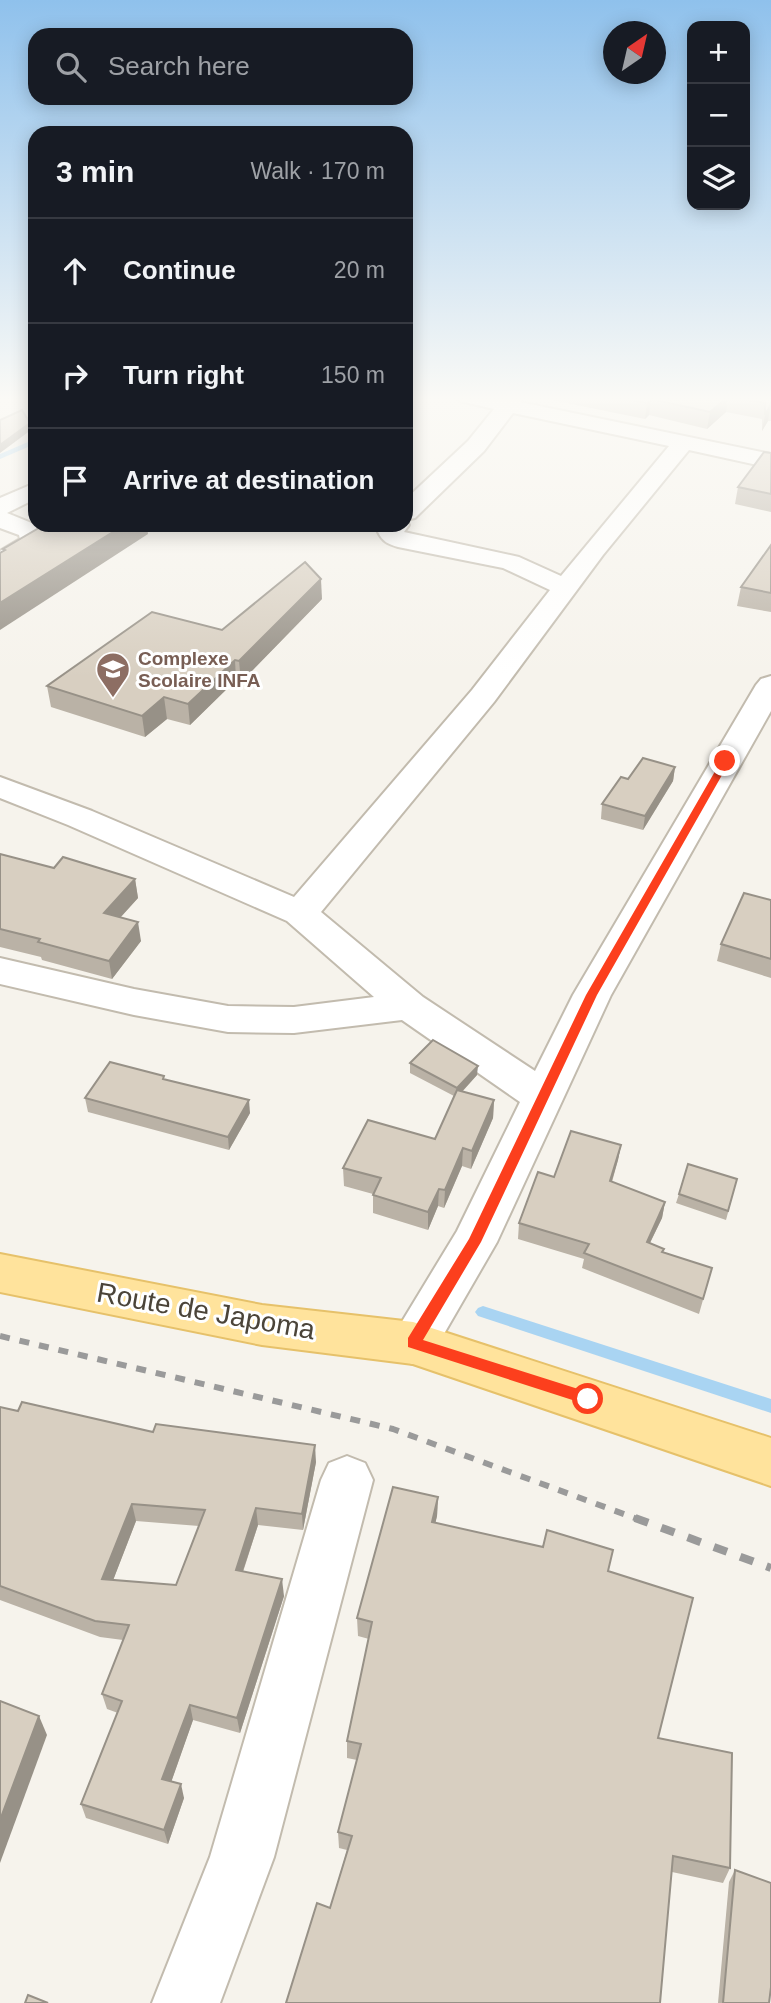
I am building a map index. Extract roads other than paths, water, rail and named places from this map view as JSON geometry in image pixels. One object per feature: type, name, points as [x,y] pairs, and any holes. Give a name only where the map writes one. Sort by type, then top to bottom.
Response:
[{"type":"main road","name":"Route de Japoma","points":[[0,1273],[262,1325],[413,1343],[771,1462]]},
{"type":"street","points":[[413,507],[431,490]]},
{"type":"street","points":[[300,912],[483,696],[645,490]]},
{"type":"street","points":[[0,508],[28,494]]},
{"type":"street","points":[[0,519],[28,530]]},
{"type":"street","points":[[0,560],[23,550],[33,540],[30,532]]},
{"type":"street","points":[[391,532],[394,537],[407,542],[510,562],[566,588]]},
{"type":"street","points":[[413,1343],[474,1242],[592,995],[771,685]]},
{"type":"street","points":[[0,787],[80,818],[300,912],[409,1006],[543,1097]]},
{"type":"street","points":[[0,971],[134,1002],[228,1019],[294,1020],[409,1006]]},
{"type":"street","points":[[186,2003],[242,1857],[347,1480]]},
{"type":"waterway","points":[[483,1312],[771,1406]]},
{"type":"railway","points":[[0,1336],[393,1429],[640,1520]]},
{"type":"railway","points":[[635,1518],[771,1568]]},
{"type":"place","name":"Complexe Scolaire INFA","points":[[113,699]]}]
